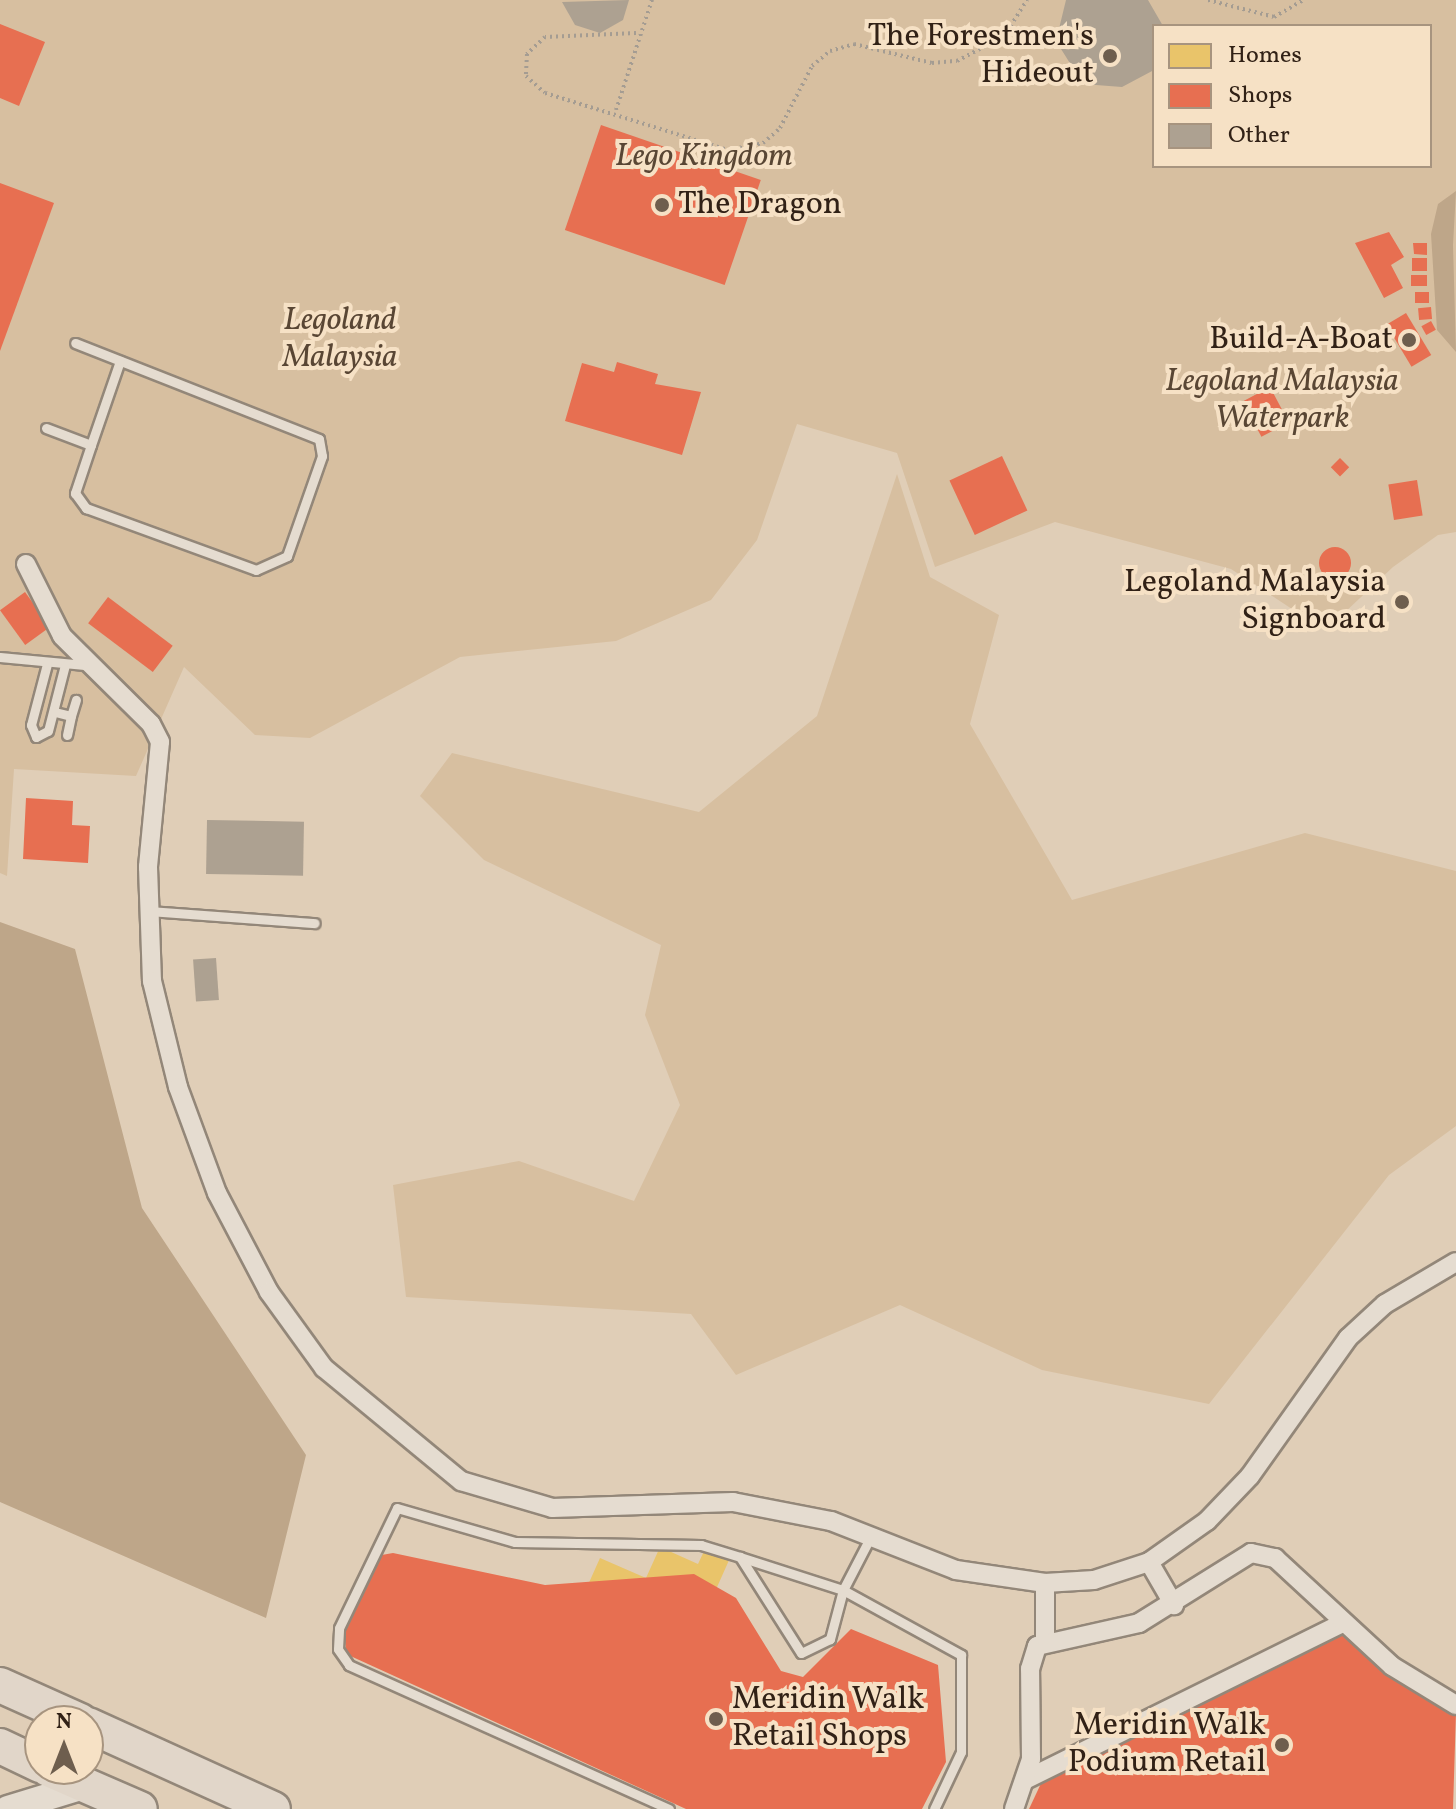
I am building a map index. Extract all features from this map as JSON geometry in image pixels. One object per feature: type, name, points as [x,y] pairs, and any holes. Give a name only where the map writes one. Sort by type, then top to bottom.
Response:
[{"type":"highway","points":[[0,1685],[44,1705]]},
{"type":"highway","points":[[104,1732],[273,1809]]},
{"type":"highway","points":[[0,1746],[24,1757]]},
{"type":"highway","points":[[83,1786],[140,1809]]},
{"type":"street","points":[[26,564],[42,603],[85,665],[151,724],[160,764],[150,911],[152,981],[178,1087],[217,1193],[269,1292],[324,1368],[394,1431],[461,1481],[552,1508],[733,1502],[871,1536],[956,1570],[1045,1583],[1094,1580],[1149,1562],[1207,1521],[1250,1476],[1348,1338],[1385,1304],[1456,1262]]},
{"type":"street","points":[[1045,1639],[1139,1623],[1260,1552],[1392,1666],[1456,1705]]},
{"type":"street","points":[[1149,1562],[1174,1605]]},
{"type":"street","points":[[1014,1809],[1027,1779],[1030,1669],[1045,1639],[1045,1583]]},
{"type":"street","points":[[1027,1779],[1343,1623]]},
{"type":"street","points":[[8,1809],[83,1786]]},
{"type":"lane","points":[[75,343],[319,439],[322,456],[287,556],[256,570],[86,508],[75,493],[120,361]]},
{"type":"lane","points":[[46,428],[91,445]]},
{"type":"lane","points":[[0,657],[47,664],[85,665]]},
{"type":"lane","points":[[47,664],[31,733],[48,731],[65,665]]},
{"type":"lane","points":[[67,735],[76,700]]},
{"type":"lane","points":[[55,712],[71,716]]},
{"type":"lane","points":[[150,911],[315,923]]},
{"type":"lane","points":[[669,1809],[349,1665],[338,1649],[339,1628],[397,1508],[515,1542],[701,1545],[843,1590],[961,1655],[961,1752],[934,1809]]},
{"type":"lane","points":[[740,1557],[801,1653],[830,1639],[843,1590],[871,1536]]},
{"type":"path","points":[[616,110],[636,33],[652,0]]},
{"type":"path","points":[[636,33],[545,37],[523,65],[545,93],[616,110],[728,150],[749,149],[780,128],[812,66],[830,51],[854,44],[932,63],[957,61],[1004,36],[1027,0]]},
{"type":"path","points":[[1208,0],[1274,17],[1303,0]]},
{"type":"green space","name":"Legoland Malaysia","points":[[0,0],[1456,0],[1456,532],[1438,535],[1393,567],[1343,614],[1298,613],[1231,569],[1055,522],[935,567],[897,453],[797,424],[757,540],[711,600],[616,641],[460,657],[310,738],[255,735],[184,667],[136,776],[14,769],[7,876],[0,873]]},
{"type":"green space","points":[[897,474],[930,577],[999,615],[970,724],[1072,900],[1305,833],[1456,871],[1456,1126],[1389,1175],[1209,1404],[1042,1370],[900,1305],[736,1375],[691,1314],[406,1297],[393,1185],[519,1161],[634,1201],[680,1105],[645,1015],[661,945],[484,860],[420,796],[452,753],[699,812],[817,716]]},
{"type":"shaded area","points":[[1456,191],[1453,245],[1456,352],[1437,330],[1431,234],[1438,204]]},
{"type":"shaded area","points":[[0,922],[75,949],[142,1208],[306,1455],[266,1618],[0,1502]]},
{"type":"building: Homes","points":[[660,1547],[698,1564],[706,1547],[730,1558],[685,1659],[660,1648],[679,1604],[668,1599],[643,1655],[571,1623],[600,1558],[646,1578]]},
{"type":"building: Homes","points":[[376,1556],[543,1627],[541,1635],[552,1640],[546,1654],[534,1648],[514,1693],[347,1620]]},
{"type":"building: Homes","points":[[731,1650],[783,1672],[759,1725],[815,1749],[838,1697],[893,1721],[871,1773],[907,1789],[897,1809],[769,1809],[637,1751],[666,1685],[708,1703]]},
{"type":"building: Homes","points":[[1312,1651],[1329,1681],[1371,1658],[1404,1720],[1321,1765],[1303,1733],[1272,1749],[1240,1690]]},
{"type":"building: Homes","points":[[1121,1747],[1151,1809],[1061,1809],[1048,1782]]},
{"type":"building: Homes","points":[[1360,1796],[1367,1809],[1333,1809]]},
{"type":"building: Shops","points":[[0,24],[45,42],[19,106],[0,98]]},
{"type":"building: Shops","name":"The Dragon","points":[[601,125],[761,180],[725,285],[565,230]]},
{"type":"building: Shops","points":[[0,183],[54,203],[0,351]]},
{"type":"building: Shops","points":[[1389,232],[1404,257],[1391,265],[1403,288],[1384,298],[1355,243]]},
{"type":"building: Shops","points":[[1413,243],[1427,243],[1427,255],[1414,254]]},
{"type":"building: Shops","points":[[1412,258],[1427,258],[1427,271],[1412,271]]},
{"type":"building: Shops","points":[[1411,275],[1427,275],[1427,286],[1411,286]]},
{"type":"building: Shops","points":[[1415,292],[1429,292],[1429,303],[1415,303]]},
{"type":"building: Shops","points":[[1431,307],[1432,319],[1419,320],[1418,308]]},
{"type":"building: Shops","name":"Build-A-Boat","points":[[1406,313],[1431,355],[1412,367],[1386,325]]},
{"type":"building: Shops","points":[[1431,321],[1436,330],[1426,335],[1421,326]]},
{"type":"building: Shops","points":[[617,362],[658,374],[655,384],[701,392],[682,455],[565,421],[582,363],[614,372]]},
{"type":"building: Shops","points":[[1270,387],[1289,422],[1261,437],[1243,402]]},
{"type":"building: Shops","points":[[1002,456],[1027,510],[975,535],[949,481]]},
{"type":"building: Shops","points":[[1340,458],[1349,467],[1340,476],[1331,467]]},
{"type":"building: Shops","points":[[1417,480],[1423,516],[1394,520],[1388,485]]},
{"type":"building: Shops","points":[[1335,547],[1346,552],[1351,563],[1346,574],[1335,579],[1324,574],[1319,563],[1324,552]]},
{"type":"building: Shops","points":[[25,592],[50,627],[25,645],[0,610]]},
{"type":"building: Shops","points":[[108,597],[173,646],[153,672],[88,623]]},
{"type":"building: Shops","points":[[26,798],[73,801],[72,825],[90,826],[88,863],[23,859]]},
{"type":"building: Shops","name":"Meridin Walk Retail Shops","points":[[393,1553],[545,1585],[694,1574],[736,1598],[781,1671],[803,1677],[851,1629],[938,1665],[946,1762],[922,1809],[686,1809],[346,1654],[344,1625],[376,1556]]},
{"type":"building: Shops","name":"Meridin Walk Podium Retail","points":[[1329,1634],[1348,1635],[1456,1712],[1453,1809],[1029,1809],[1044,1777]]},
{"type":"building: Other","points":[[629,0],[623,20],[600,33],[575,25],[562,2]]},
{"type":"building: Other","name":"The Forestmen's Hideout","points":[[1066,0],[1148,0],[1162,24],[1152,24],[1152,71],[1122,87],[1083,84],[1056,41]]},
{"type":"building: Other","points":[[207,820],[304,822],[303,876],[206,874]]},
{"type":"building: Other","points":[[216,958],[219,1000],[196,1002],[193,960]]},
{"type":"place","name":"The Forestmen's Hideout","points":[[1110,56]]},
{"type":"place","name":"The Dragon","points":[[662,205]]},
{"type":"place","name":"Build-A-Boat","points":[[1409,340]]},
{"type":"place","name":"Legoland Malaysia Signboard","points":[[1402,602]]},
{"type":"place","name":"Meridin Walk Retail Shops","points":[[716,1719]]},
{"type":"place","name":"Meridin Walk Podium Retail","points":[[1282,1745]]},
{"type":"park label","name":"Lego Kingdom","points":[[704,157]]},
{"type":"park label","name":"Legoland Malaysia Waterpark","points":[[1282,402]]}]
